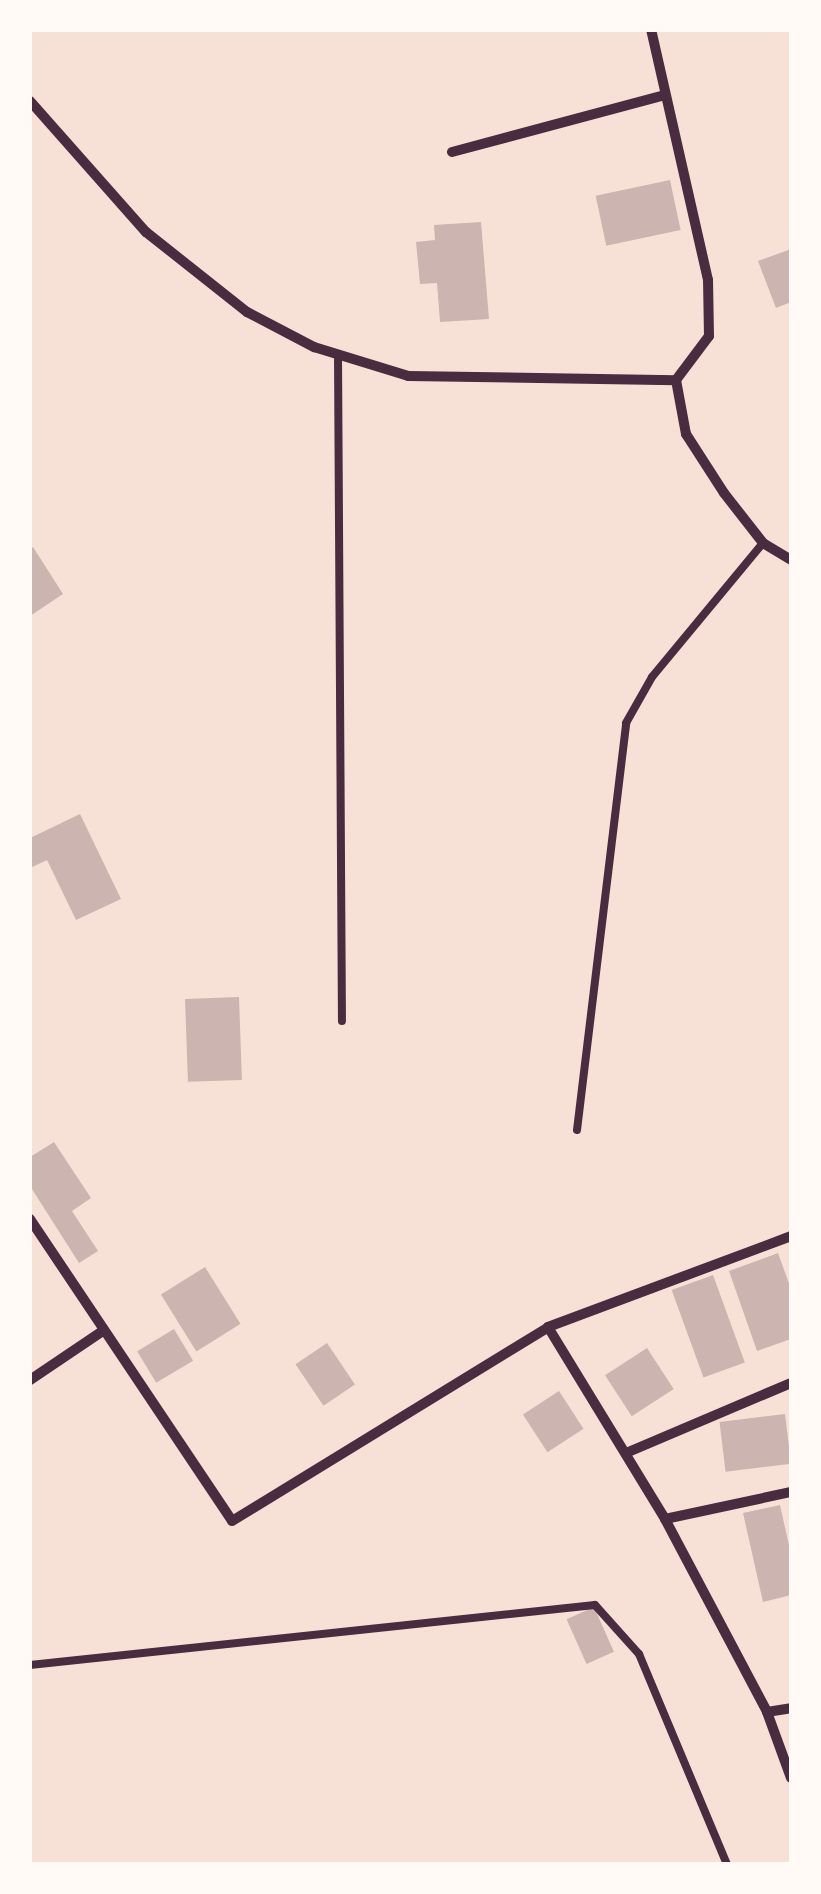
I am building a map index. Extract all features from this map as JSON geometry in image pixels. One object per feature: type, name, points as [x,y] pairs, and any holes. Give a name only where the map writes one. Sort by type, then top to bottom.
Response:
[{"type":"street","points":[[650,30],[708,280],[709,336],[676,380],[686,434],[763,543],[791,560]]},
{"type":"street","points":[[452,152],[665,94]]},
{"type":"street","points":[[30,102],[146,232],[246,312],[338,355],[408,376],[676,380]]},
{"type":"street","points":[[30,1219],[232,1521],[548,1327],[791,1236]]},
{"type":"street","points":[[548,1327],[664,1519],[767,1712],[791,1778]]},
{"type":"street","points":[[30,1380],[104,1330]]},
{"type":"street","points":[[626,1453],[791,1383]]},
{"type":"street","points":[[664,1519],[791,1492]]},
{"type":"street","points":[[767,1712],[791,1708]]},
{"type":"lane","points":[[338,355],[342,1021]]},
{"type":"lane","points":[[577,1130],[626,724],[652,677],[763,543]]},
{"type":"lane","points":[[30,1665],[596,1605],[640,1654],[726,1864]]},
{"type":"building","points":[[670,180],[681,230],[606,246],[596,196]]},
{"type":"building","points":[[481,222],[489,319],[440,322],[437,283],[420,284],[416,242],[435,240],[434,225]]},
{"type":"building","points":[[791,249],[791,302],[776,308],[758,261]]},
{"type":"building","points":[[33,547],[63,594],[30,616],[30,549]]},
{"type":"building","points":[[80,814],[121,899],[76,920],[47,860],[30,868],[30,838]]},
{"type":"building","points":[[239,997],[242,1080],[188,1082],[185,999]]},
{"type":"building","points":[[54,1142],[91,1198],[72,1211],[98,1251],[79,1263],[30,1186],[30,1157]]},
{"type":"building","points":[[778,1253],[791,1289],[791,1339],[757,1351],[729,1271]]},
{"type":"building","points":[[205,1267],[241,1324],[196,1351],[161,1295]]},
{"type":"building","points":[[713,1275],[745,1362],[703,1377],[672,1290]]},
{"type":"building","points":[[174,1329],[193,1361],[156,1383],[137,1351]]},
{"type":"building","points":[[327,1343],[355,1384],[323,1406],[295,1364]]},
{"type":"building","points":[[647,1348],[674,1389],[632,1416],[605,1375]]},
{"type":"building","points":[[559,1391],[584,1429],[547,1452],[523,1414]]},
{"type":"building","points":[[785,1414],[791,1464],[726,1472],[719,1422]]},
{"type":"building","points":[[780,1505],[791,1554],[791,1595],[763,1602],[743,1513]]},
{"type":"building","points":[[594,1607],[614,1652],[587,1664],[567,1619]]}]
